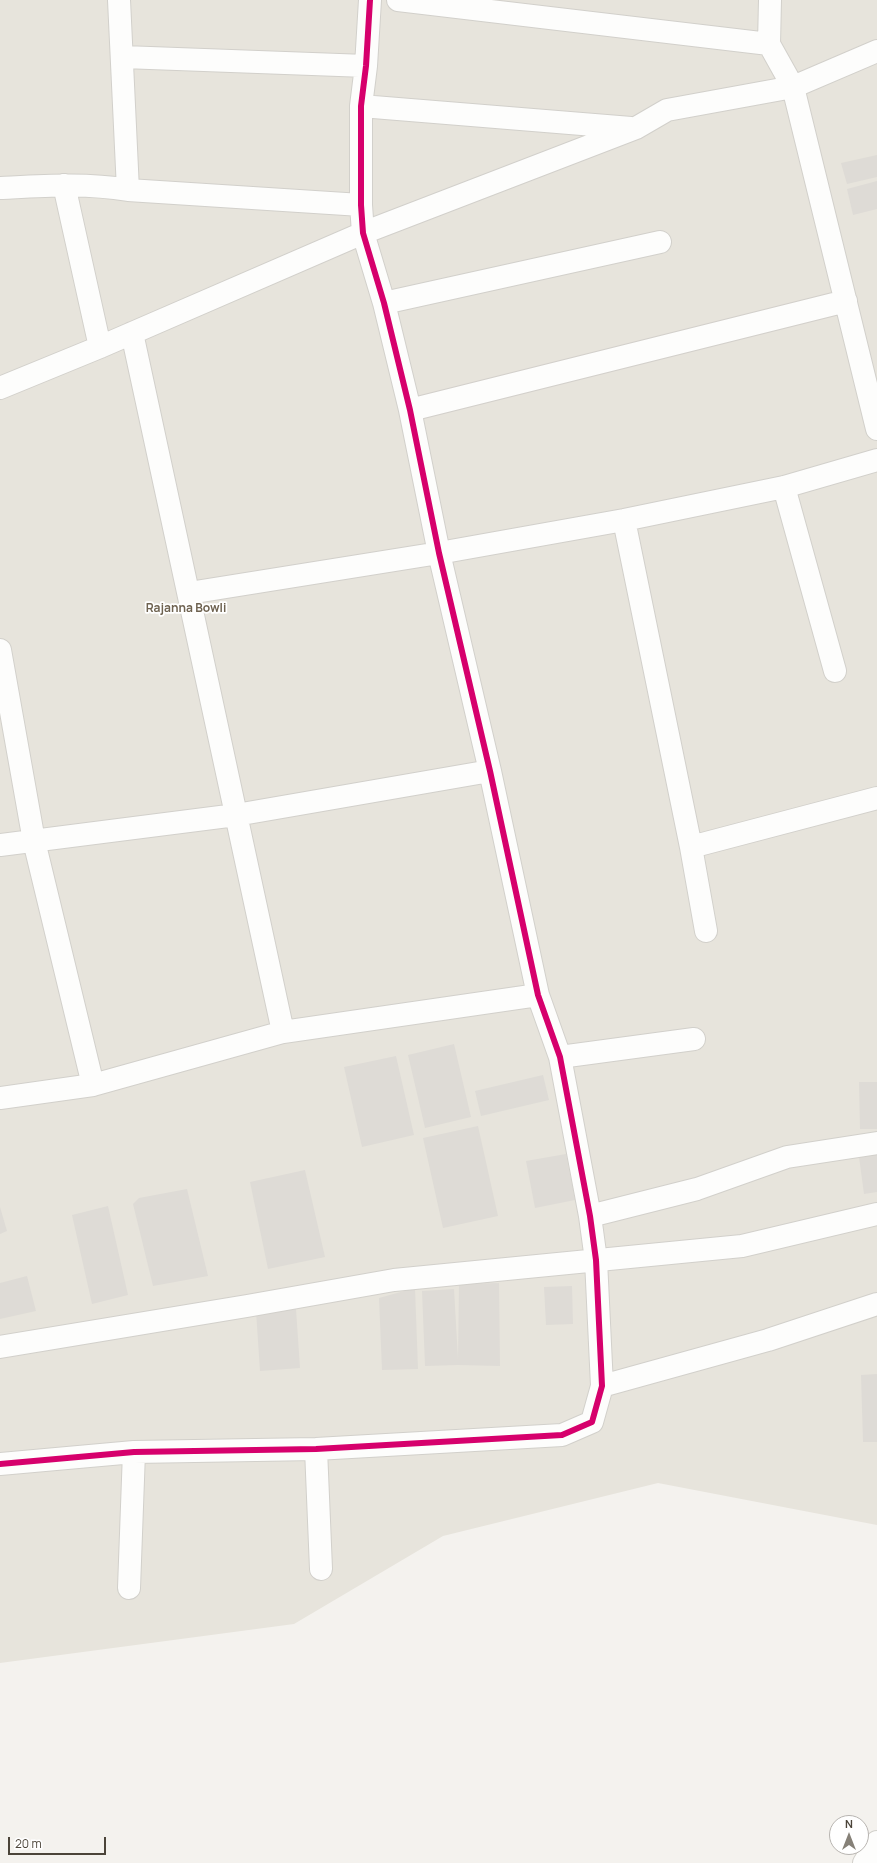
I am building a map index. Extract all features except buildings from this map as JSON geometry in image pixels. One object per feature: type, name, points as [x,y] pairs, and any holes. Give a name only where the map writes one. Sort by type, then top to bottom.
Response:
[{"type":"street","points":[[119,0],[123,57],[128,190]]},
{"type":"street","points":[[0,1464],[134,1452],[316,1450],[562,1435],[592,1422],[602,1386],[596,1260],[590,1216],[560,1057],[538,995],[490,771],[439,553],[410,410],[384,303],[363,233],[361,205],[361,106],[366,66],[370,0]]},
{"type":"street","points":[[398,0],[769,44]]},
{"type":"street","points":[[770,0],[769,44],[793,87],[877,429]]},
{"type":"street","points":[[0,388],[100,347],[363,233],[636,128],[666,110],[793,87],[877,51]]},
{"type":"street","points":[[123,57],[366,66]]},
{"type":"street","points":[[361,106],[636,128]]},
{"type":"street","points":[[64,185],[100,347]]},
{"type":"street","points":[[0,188],[64,185],[102,186],[128,190],[361,205]]},
{"type":"street","points":[[384,303],[660,242]]},
{"type":"street","points":[[410,410],[846,300]]},
{"type":"street","points":[[132,332],[283,1032]]},
{"type":"street","points":[[189,593],[439,553],[624,520],[784,487],[877,460]]},
{"type":"street","points":[[784,487],[835,671]]},
{"type":"street","points":[[624,520],[691,847],[706,931]]},
{"type":"street","points":[[0,650],[34,841],[93,1085]]},
{"type":"street","points":[[0,845],[236,815],[490,771]]},
{"type":"street","points":[[691,847],[877,798]]},
{"type":"street","points":[[0,1098],[93,1085],[283,1032],[538,995]]},
{"type":"street","points":[[560,1057],[694,1039]]},
{"type":"street","points":[[590,1216],[697,1189],[787,1157],[877,1143]]},
{"type":"street","points":[[0,1347],[394,1280],[742,1246],[877,1214]]},
{"type":"street","points":[[602,1386],[768,1340],[877,1304]]},
{"type":"street","points":[[316,1450],[321,1569]]},
{"type":"street","points":[[129,1588],[134,1452]]},
{"type":"street","points":[[864,1863],[877,1842]]},
{"type":"shaded area","points":[[0,0],[877,0],[877,1525],[658,1483],[443,1536],[294,1624],[0,1663]]},
{"type":"cycle path","points":[[0,1464],[134,1452],[316,1449],[562,1435],[592,1422],[602,1386],[596,1260],[590,1216],[560,1057],[538,995],[490,771],[439,553],[410,410],[384,303],[363,233],[361,205],[361,106],[366,66],[370,0]]},
{"type":"district","name":"Rajanna Bowli","points":[[186,609]]}]
